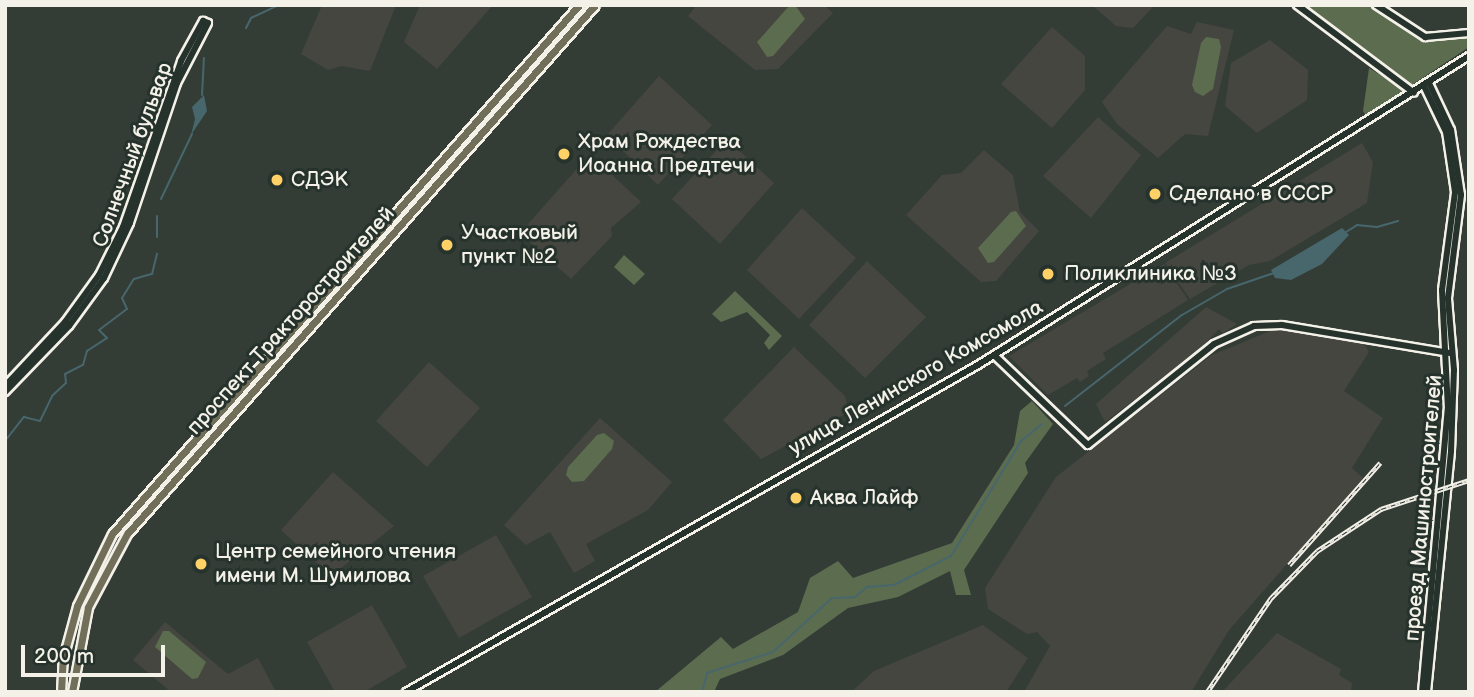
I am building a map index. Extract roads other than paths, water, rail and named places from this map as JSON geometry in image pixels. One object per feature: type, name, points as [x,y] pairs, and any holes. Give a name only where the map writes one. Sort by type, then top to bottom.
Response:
[{"type":"main road","name":"проспект Тракторостроителей","points":[[61,692],[63,658],[77,606],[107,541],[306,311],[579,5]]},
{"type":"main road","name":"проспект Тракторостроителей","points":[[72,692],[83,623],[118,547],[595,5]]},
{"type":"main road","points":[[1297,5],[1414,93]]},
{"type":"main road","points":[[1376,5],[1425,37],[1469,33]]},
{"type":"main road","name":"Солнечный бульвар","points":[[5,392],[67,324],[114,259],[166,104],[205,22]]},
{"type":"main road","name":"улица Ленинского Комсомола","points":[[406,692],[994,355],[1427,85],[1469,56]]},
{"type":"main road","name":"проезд Машиностроителей","points":[[1422,692],[1426,673],[1448,409],[1450,353],[1442,290],[1453,232],[1455,187],[1449,131],[1427,85]]},
{"type":"main road","points":[[306,311],[316,319]]},
{"type":"main road","points":[[994,355],[1088,445],[1214,344],[1254,326],[1282,325],[1450,353]]},
{"type":"main road","name":"Солнечный бульвар","points":[[5,386],[23,370]]},
{"type":"main road","name":"проезд Машиностроителей","points":[[1426,673],[1427,692]]},
{"type":"water","points":[[204,95],[207,111],[191,135],[195,119],[192,107]]},
{"type":"water","points":[[1342,228],[1349,235],[1322,264],[1291,280],[1275,278],[1271,270]]},
{"type":"waterway","points":[[246,28],[251,18],[279,5]]},
{"type":"waterway","points":[[202,95],[204,58]]},
{"type":"waterway","points":[[161,199],[192,134]]},
{"type":"waterway","points":[[157,216],[157,237]]},
{"type":"waterway","points":[[1346,232],[1357,225],[1377,227],[1398,221]]},
{"type":"waterway","points":[[5,441],[24,417],[40,421],[52,396],[66,383],[65,374],[83,365],[87,351],[107,338],[99,330],[127,309],[122,298],[134,279],[152,274],[157,254]]},
{"type":"waterway","points":[[1065,406],[1182,315],[1227,289],[1274,273]]},
{"type":"waterway","points":[[702,692],[707,673],[773,652],[832,598],[855,597],[867,587],[894,585],[951,556],[1021,441],[1042,424]]},
{"type":"railway","points":[[1289,565],[1380,463]]},
{"type":"railway","points":[[1207,692],[1271,598],[1317,551],[1381,509],[1469,480]]},
{"type":"place","name":"Храм Рождества Иоанна Предтечи","points":[[564,154]]},
{"type":"place","name":"СДЭК","points":[[277,180]]},
{"type":"place","name":"Сделано в СССР","points":[[1155,194]]},
{"type":"place","name":"Участковый пункт №2","points":[[447,245]]},
{"type":"place","name":"Поликлиника №3","points":[[1048,274]]},
{"type":"place","name":"Аква Лайф","points":[[796,498]]},
{"type":"place","name":"Центр семейного чтения имени М. Шумилова","points":[[201,564]]}]
